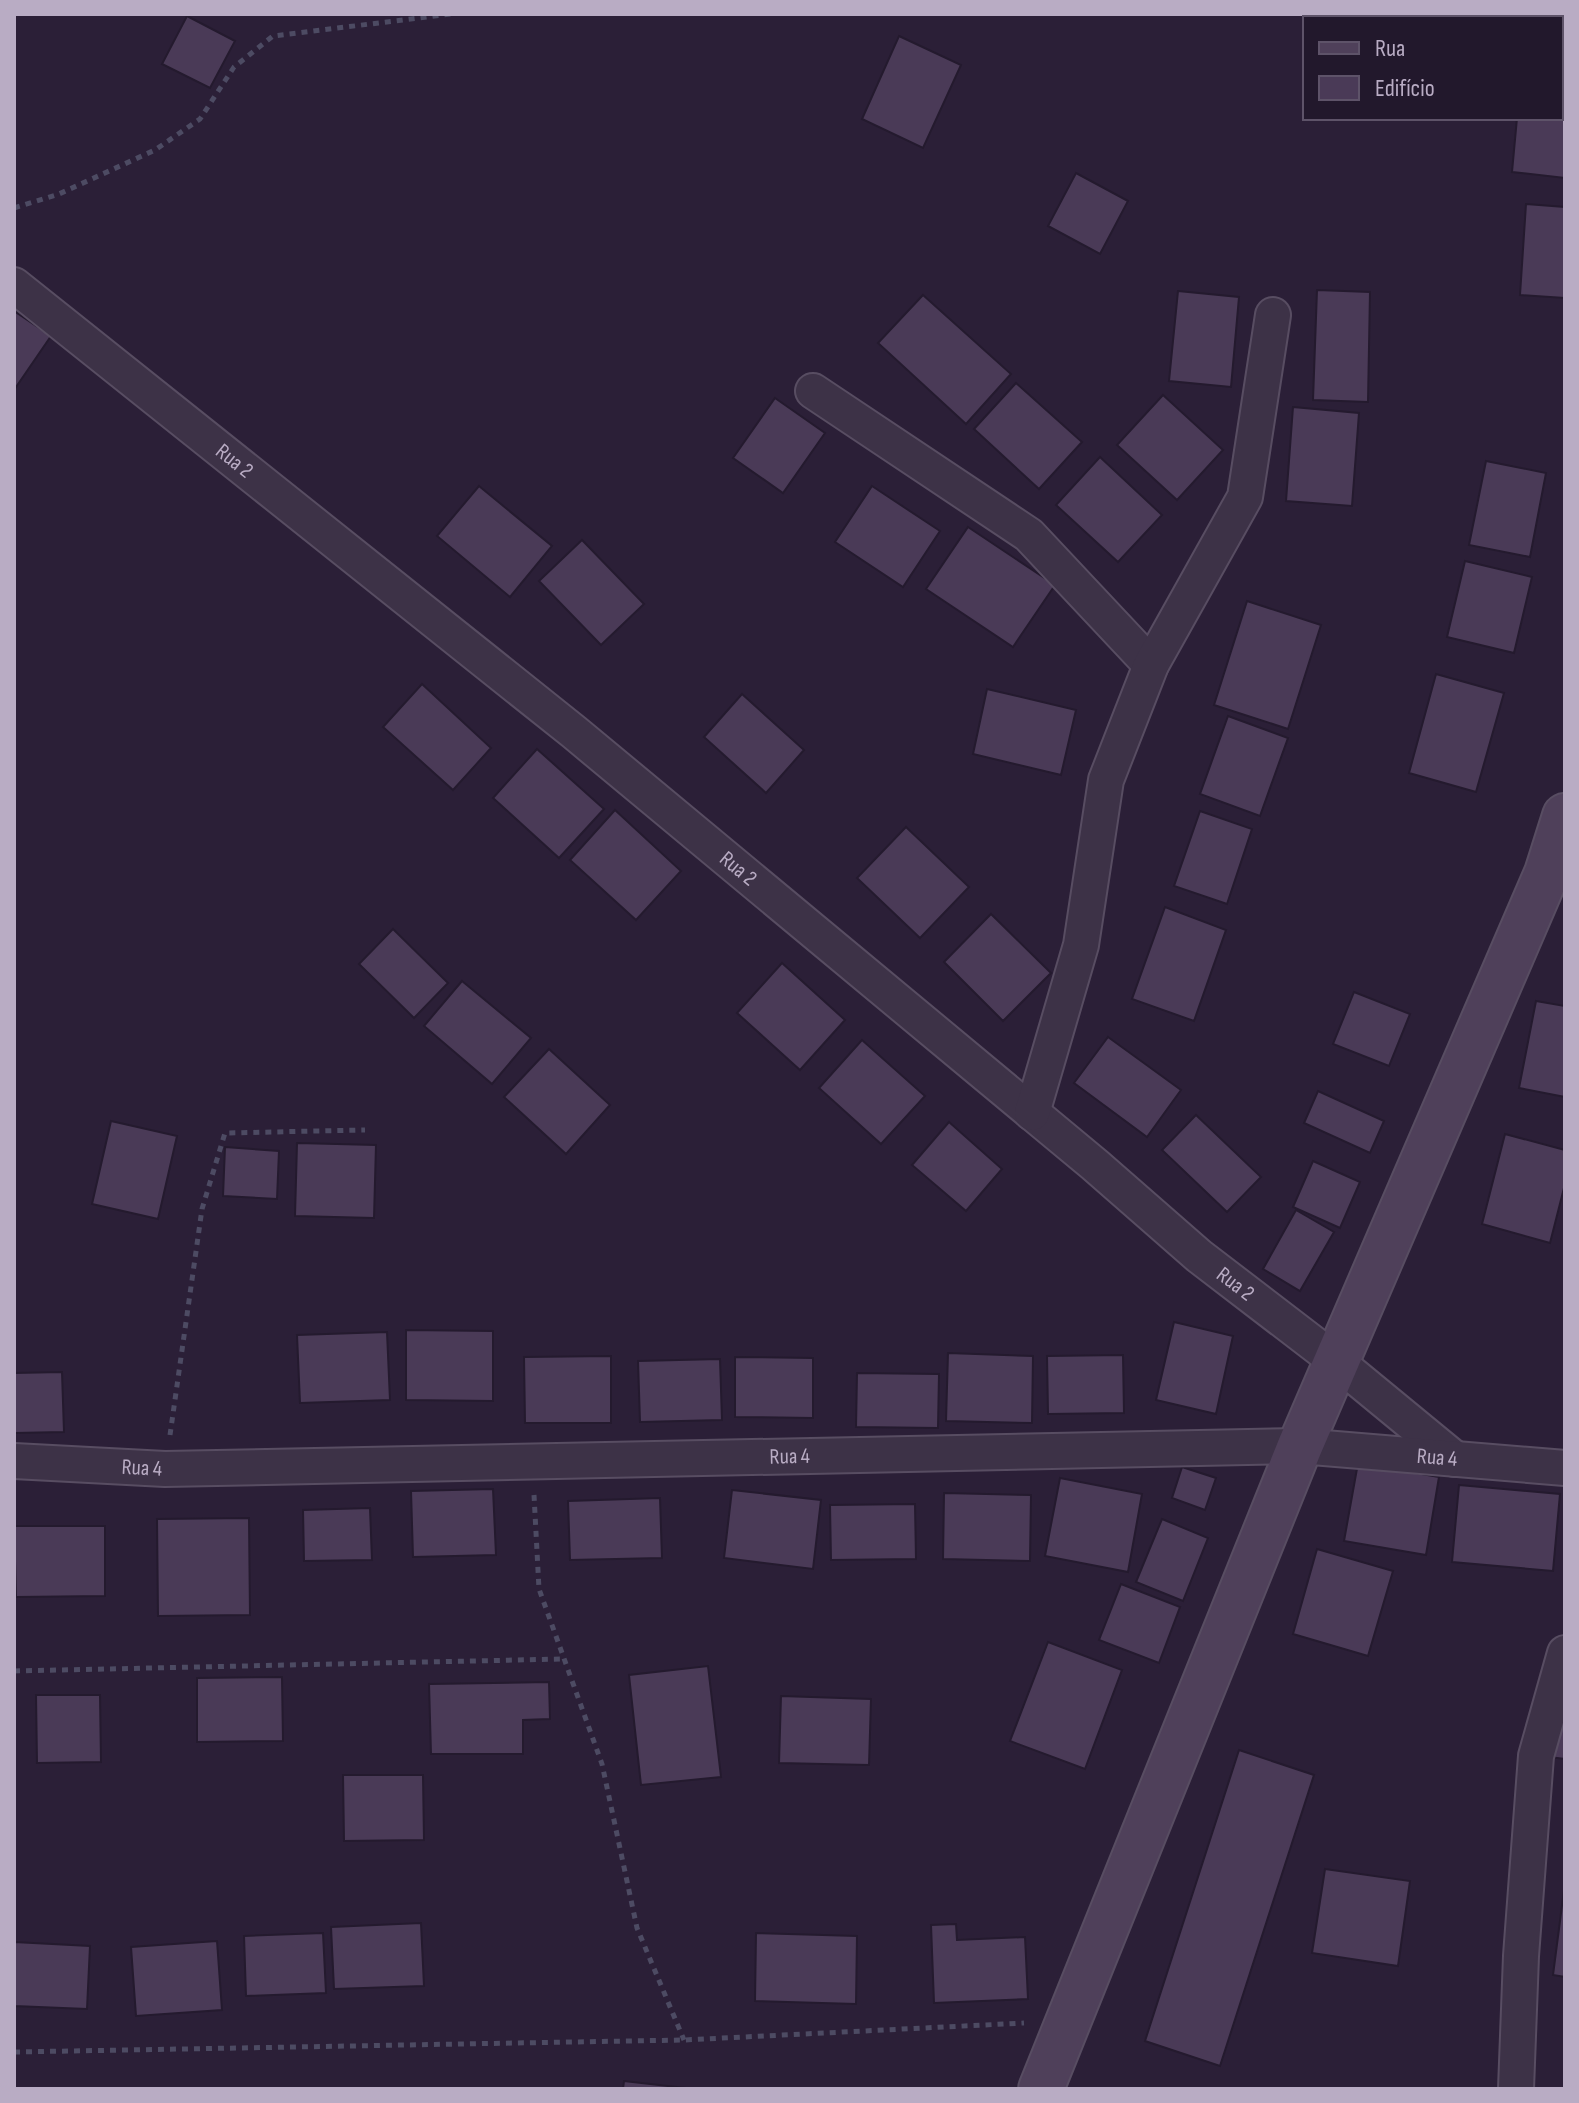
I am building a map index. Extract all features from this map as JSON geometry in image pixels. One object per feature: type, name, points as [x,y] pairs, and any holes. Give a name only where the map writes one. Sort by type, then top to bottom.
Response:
[{"type":"street","name":"Rua 2","points":[[14,285],[574,732],[1199,1256],[1336,1361],[1455,1459]]},
{"type":"street","points":[[1032,1113],[1081,945],[1106,780],[1151,665],[1245,497],[1273,315]]},
{"type":"street","points":[[813,391],[1029,535],[1151,665]]},
{"type":"street","points":[[1041,2089],[1300,1446],[1547,873],[1565,816]]},
{"type":"street","name":"Rua 4","points":[[14,1461],[165,1469],[1300,1446],[1565,1468]]},
{"type":"street","points":[[1516,2089],[1521,1956],[1536,1756],[1565,1653]]},
{"type":"path","points":[[14,208],[59,194],[155,150],[200,119],[234,67],[273,36],[451,14]]},
{"type":"path","points":[[165,1469],[202,1209],[225,1133],[365,1130]]},
{"type":"path","points":[[532,1462],[539,1589],[602,1764],[637,1928],[684,2040]]},
{"type":"path","points":[[14,1671],[563,1659]]},
{"type":"path","points":[[14,2052],[684,2040],[1069,2021]]},
{"type":"building","points":[[1322,14],[1389,14],[1389,16]]},
{"type":"building","points":[[1565,14],[1565,85],[1563,16],[1527,16]]},
{"type":"building","points":[[187,16],[235,41],[210,88],[162,64]]},
{"type":"building","points":[[899,36],[961,65],[923,148],[862,119]]},
{"type":"building","points":[[1565,102],[1565,178],[1512,172],[1517,120],[1563,120]]},
{"type":"building","points":[[1076,173],[1128,201],[1100,254],[1048,226]]},
{"type":"building","points":[[1526,204],[1565,207],[1565,298],[1520,295]]},
{"type":"building","points":[[1317,290],[1370,292],[1368,402],[1313,400]]},
{"type":"building","points":[[1178,291],[1239,297],[1231,387],[1169,381]]},
{"type":"building","points":[[923,295],[1011,374],[966,424],[878,343]]},
{"type":"building","points":[[14,311],[51,336],[14,390]]},
{"type":"building","points":[[1016,383],[1082,442],[1039,489],[974,429]]},
{"type":"building","points":[[1163,395],[1223,450],[1177,500],[1117,445]]},
{"type":"building","points":[[775,398],[825,433],[783,493],[733,458]]},
{"type":"building","points":[[1293,407],[1359,413],[1352,506],[1286,501]]},
{"type":"building","points":[[1100,457],[1162,515],[1118,562],[1056,505]]},
{"type":"building","points":[[1486,461],[1546,473],[1530,557],[1469,545]]},
{"type":"building","points":[[479,486],[552,546],[510,597],[437,536]]},
{"type":"building","points":[[872,486],[940,531],[903,587],[835,542]]},
{"type":"building","points":[[968,527],[1055,585],[1013,647],[926,589]]},
{"type":"building","points":[[582,540],[644,604],[601,645],[539,581]]},
{"type":"building","points":[[1465,561],[1532,577],[1514,653],[1447,637]]},
{"type":"building","points":[[1247,601],[1321,625],[1288,729],[1214,705]]},
{"type":"building","points":[[1436,674],[1504,693],[1476,792],[1409,773]]},
{"type":"building","points":[[422,684],[491,748],[453,790],[383,727]]},
{"type":"building","points":[[987,689],[1076,710],[1061,775],[973,754]]},
{"type":"building","points":[[742,694],[804,750],[766,793],[704,737]]},
{"type":"building","points":[[1228,716],[1288,738],[1260,816],[1200,794]]},
{"type":"building","points":[[537,749],[604,809],[559,858],[493,798]]},
{"type":"building","points":[[615,810],[681,871],[636,920],[570,860]]},
{"type":"building","points":[[1200,811],[1252,829],[1227,904],[1174,886]]},
{"type":"building","points":[[906,827],[969,887],[920,938],[857,878]]},
{"type":"building","points":[[1165,907],[1226,930],[1194,1021],[1132,999]]},
{"type":"building","points":[[991,914],[1051,973],[1003,1021],[944,962]]},
{"type":"building","points":[[393,929],[448,983],[414,1018],[359,964]]},
{"type":"building","points":[[782,963],[845,1020],[800,1070],[737,1013]]},
{"type":"building","points":[[462,981],[531,1038],[492,1084],[424,1026]]},
{"type":"building","points":[[1354,992],[1410,1014],[1389,1066],[1333,1044]]},
{"type":"building","points":[[1536,1001],[1565,1006],[1565,1097],[1519,1088]]},
{"type":"building","points":[[1108,1037],[1181,1090],[1147,1137],[1074,1083]]},
{"type":"building","points":[[862,1040],[925,1096],[881,1144],[819,1088]]},
{"type":"building","points":[[549,1049],[610,1105],[566,1154],[504,1097]]},
{"type":"building","points":[[1318,1091],[1384,1121],[1370,1153],[1304,1123]]},
{"type":"building","points":[[1196,1115],[1261,1177],[1227,1212],[1162,1150]]},
{"type":"building","points":[[111,1121],[177,1136],[158,1219],[92,1204]]},
{"type":"building","points":[[949,1122],[1002,1169],[966,1211],[912,1165]]},
{"type":"building","points":[[1505,1134],[1565,1150],[1565,1184],[1550,1243],[1482,1224]]},
{"type":"building","points":[[297,1143],[376,1145],[374,1218],[295,1216]]},
{"type":"building","points":[[225,1147],[279,1151],[277,1199],[223,1196]]},
{"type":"building","points":[[1313,1161],[1360,1182],[1340,1228],[1293,1207]]},
{"type":"building","points":[[1296,1210],[1334,1232],[1300,1291],[1263,1269]]},
{"type":"building","points":[[1174,1322],[1233,1336],[1216,1414],[1156,1400]]},
{"type":"building","points":[[406,1330],[493,1331],[493,1401],[406,1400]]},
{"type":"building","points":[[387,1332],[390,1400],[300,1403],[297,1335]]},
{"type":"building","points":[[948,1353],[1033,1356],[1032,1423],[946,1421]]},
{"type":"building","points":[[1123,1355],[1124,1413],[1048,1414],[1047,1356]]},
{"type":"building","points":[[611,1356],[611,1423],[525,1423],[524,1357]]},
{"type":"building","points":[[735,1357],[813,1358],[813,1418],[735,1417]]},
{"type":"building","points":[[720,1359],[722,1420],[640,1422],[638,1361]]},
{"type":"building","points":[[62,1372],[64,1432],[14,1433],[14,1373]]},
{"type":"building","points":[[857,1373],[939,1374],[938,1428],[856,1427]]},
{"type":"building","points":[[1358,1463],[1439,1477],[1426,1555],[1344,1541]]},
{"type":"building","points":[[1182,1467],[1216,1478],[1205,1510],[1172,1498]]},
{"type":"building","points":[[1060,1478],[1142,1494],[1128,1572],[1045,1556]]},
{"type":"building","points":[[1459,1485],[1560,1494],[1553,1571],[1452,1562]]},
{"type":"building","points":[[493,1489],[496,1555],[413,1557],[411,1491]]},
{"type":"building","points":[[732,1490],[821,1500],[813,1569],[724,1558]]},
{"type":"building","points":[[944,1493],[1031,1495],[1030,1561],[943,1559]]},
{"type":"building","points":[[660,1498],[662,1558],[570,1560],[568,1501]]},
{"type":"building","points":[[915,1504],[916,1559],[831,1560],[830,1505]]},
{"type":"building","points":[[370,1508],[372,1560],[304,1561],[303,1510]]},
{"type":"building","points":[[249,1518],[250,1615],[158,1616],[157,1519]]},
{"type":"building","points":[[1162,1519],[1208,1538],[1183,1601],[1136,1582]]},
{"type":"building","points":[[14,1526],[105,1526],[105,1596],[16,1597]]},
{"type":"building","points":[[1317,1549],[1393,1571],[1368,1656],[1293,1634]]},
{"type":"building","points":[[1121,1584],[1180,1607],[1159,1663],[1099,1640]]},
{"type":"building","points":[[1048,1642],[1122,1670],[1085,1769],[1010,1741]]},
{"type":"building","points":[[708,1666],[721,1777],[641,1785],[629,1675]]},
{"type":"building","points":[[282,1677],[283,1741],[197,1742],[197,1678]]},
{"type":"building","points":[[549,1682],[550,1719],[523,1720],[523,1754],[431,1754],[429,1684]]},
{"type":"building","points":[[36,1695],[100,1695],[101,1762],[37,1763]]},
{"type":"building","points":[[781,1696],[871,1699],[869,1765],[779,1763]]},
{"type":"building","points":[[1565,1703],[1565,1759],[1549,1757]]},
{"type":"building","points":[[1239,1750],[1314,1775],[1220,2066],[1145,2041]]},
{"type":"building","points":[[343,1775],[423,1775],[424,1840],[344,1841]]},
{"type":"building","points":[[1325,1869],[1410,1881],[1398,1966],[1312,1953]]},
{"type":"building","points":[[1565,1890],[1565,1977],[1553,1975]]},
{"type":"building","points":[[421,1923],[424,1986],[334,1989],[331,1927]]},
{"type":"building","points":[[956,1924],[957,1940],[1025,1937],[1028,1999],[934,2003],[931,1925]]},
{"type":"building","points":[[323,1933],[326,1993],[246,1996],[244,1936]]},
{"type":"building","points":[[756,1933],[857,1936],[856,2004],[755,2001]]},
{"type":"building","points":[[217,1941],[222,2010],[136,2016],[131,1947]]},
{"type":"building","points":[[14,1942],[90,1946],[87,2009],[14,2006]]},
{"type":"building","points":[[624,2081],[694,2089],[623,2089]]}]
